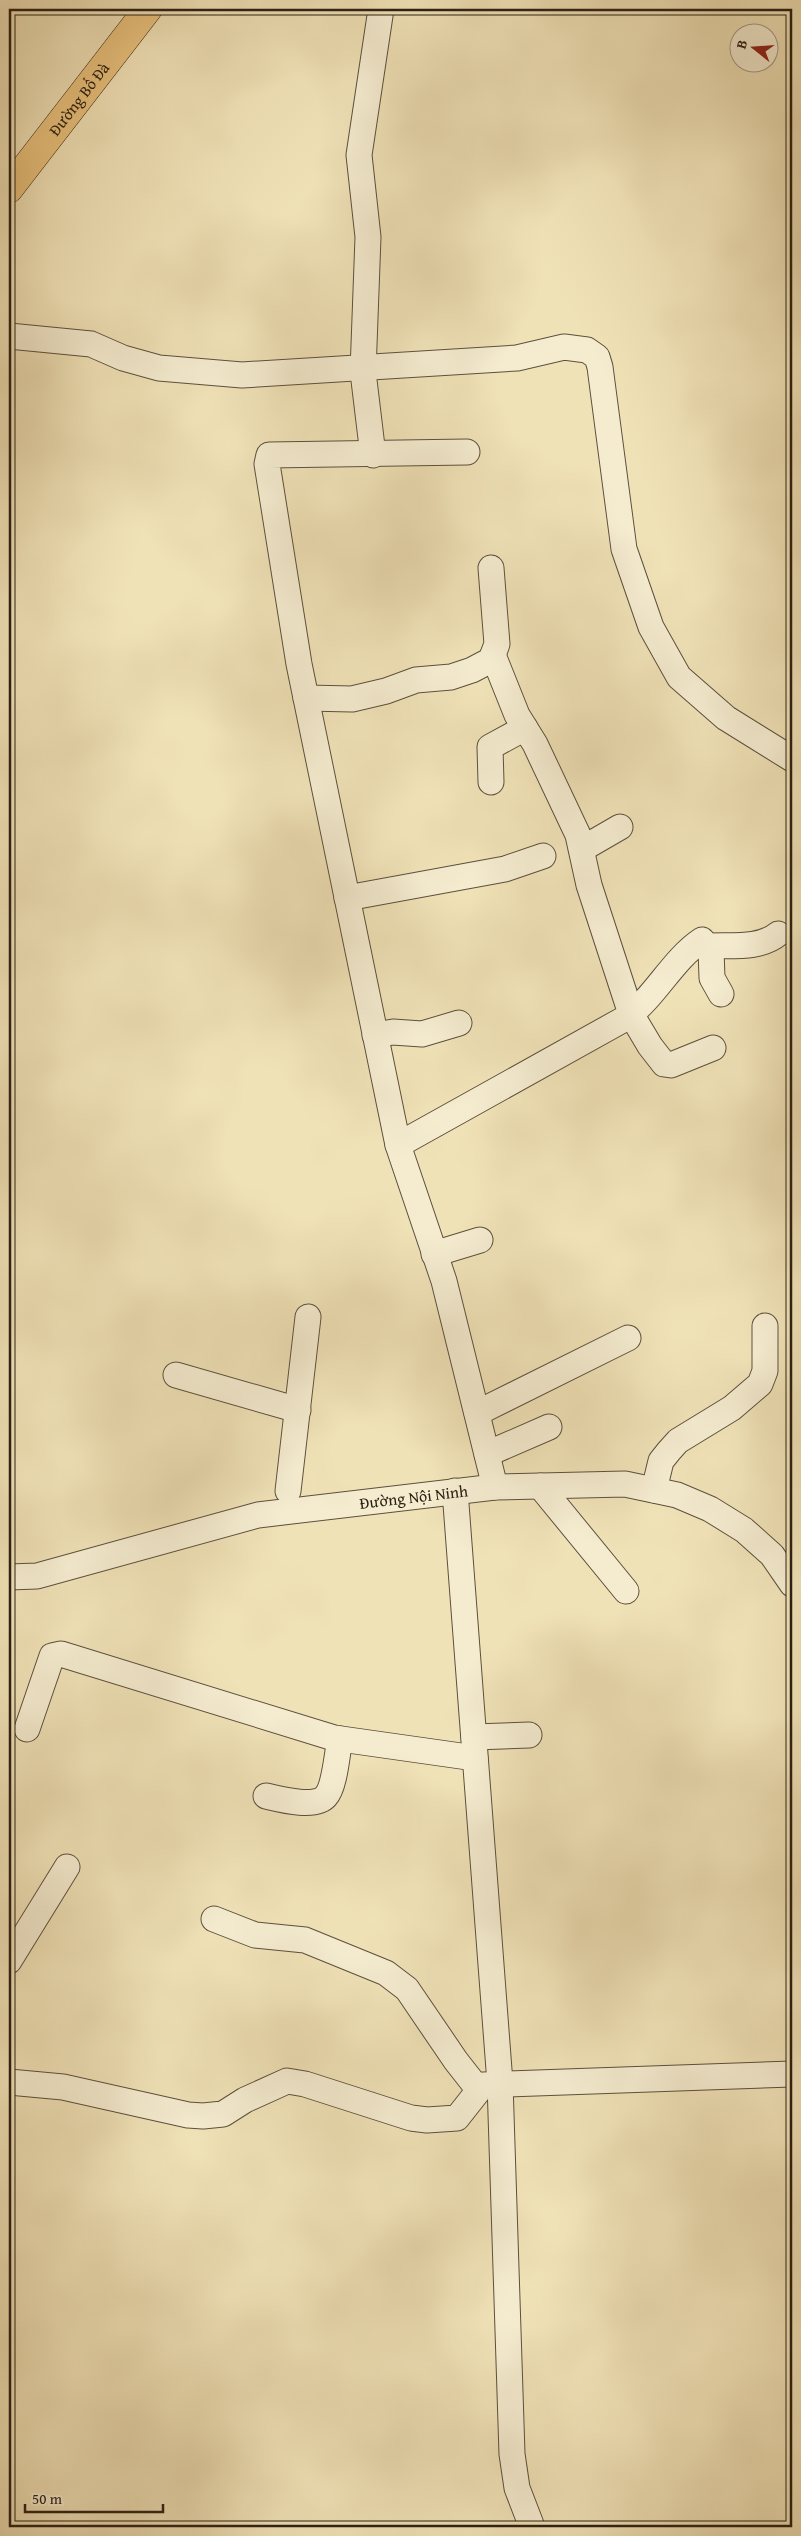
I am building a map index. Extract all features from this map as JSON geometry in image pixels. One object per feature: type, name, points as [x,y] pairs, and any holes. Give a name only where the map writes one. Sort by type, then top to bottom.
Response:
[{"type":"main road","name":"Đường Bổ Đà","points":[[9,189],[148,9]]},
{"type":"street","points":[[373,454],[362,367],[368,237],[359,154],[381,9]]},
{"type":"street","points":[[9,336],[91,344],[138,363],[168,368],[242,375],[517,358],[564,347],[587,350],[597,357],[624,549],[651,627],[679,677],[726,718],[792,759]]},
{"type":"street","points":[[467,452],[269,455],[266,460],[306,698],[398,1145],[444,1281],[495,1487]]},
{"type":"street","points":[[306,698],[352,699],[386,692],[416,680],[452,677],[472,670],[491,660],[497,638],[490,568]]},
{"type":"street","points":[[493,655],[517,715],[560,792],[582,849],[589,884],[632,1014],[650,1046],[664,1064],[671,1065],[713,1048]]},
{"type":"street","points":[[491,782],[490,747],[525,728]]},
{"type":"street","points":[[582,849],[620,827]]},
{"type":"street","points":[[347,898],[505,870],[543,856]]},
{"type":"street","points":[[398,1145],[632,1014],[658,988],[688,950],[702,940],[710,946],[759,943],[769,941],[778,934]]},
{"type":"street","points":[[710,946],[712,978],[721,994]]},
{"type":"street","points":[[375,1035],[393,1032],[422,1034],[435,1032],[459,1023]]},
{"type":"street","points":[[434,1254],[480,1240]]},
{"type":"street","points":[[287,1501],[308,1317]]},
{"type":"street","points":[[654,1490],[661,1461],[669,1450],[678,1441],[732,1408],[760,1384],[764,1370],[765,1326]]},
{"type":"street","points":[[477,1413],[628,1338]]},
{"type":"street","points":[[176,1376],[298,1410]]},
{"type":"street","points":[[487,1454],[550,1427]]},
{"type":"street","name":"Đường Nội Ninh","points":[[9,1577],[37,1576],[258,1515],[287,1501],[495,1487],[625,1484],[677,1495],[702,1505],[744,1530],[772,1555],[792,1582]]},
{"type":"street","points":[[540,1486],[626,1591]]},
{"type":"street","points":[[455,1491],[475,1747],[489,2086],[512,2454],[517,2488],[532,2527]]},
{"type":"street","points":[[28,1729],[52,1656],[61,1654],[340,1739],[475,1747],[529,1735]]},
{"type":"street","points":[[266,1796],[304,1802],[318,1801],[326,1797],[340,1739]]},
{"type":"street","points":[[9,1961],[67,1867]]},
{"type":"street","points":[[214,1919],[255,1935],[305,1940],[386,1973],[407,1989],[489,2086]]},
{"type":"street","points":[[9,2082],[63,2086],[203,2116],[223,2114],[245,2100],[287,2081],[305,2084],[411,2118],[427,2120],[457,2118],[489,2086],[792,2074]]}]
